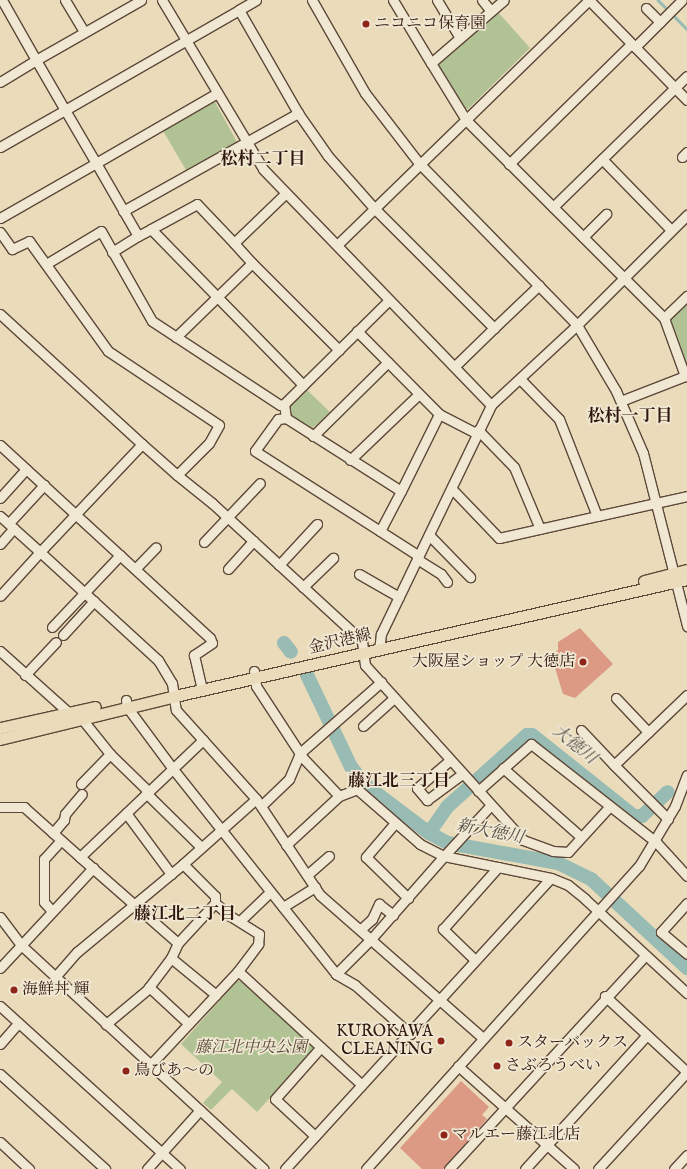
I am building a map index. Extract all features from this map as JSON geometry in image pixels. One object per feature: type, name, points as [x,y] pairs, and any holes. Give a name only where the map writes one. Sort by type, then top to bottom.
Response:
[{"type":"main road","name":"金沢港線","points":[[0,728],[126,704],[679,578],[687,570]]},
{"type":"main road","name":"金沢港線","points":[[0,739],[75,714]]},
{"type":"street","points":[[65,0],[84,32]]},
{"type":"street","points":[[0,82],[141,0]]},
{"type":"street","points":[[162,0],[245,143],[263,169],[455,366],[491,405]]},
{"type":"street","points":[[0,147],[256,0]]},
{"type":"street","points":[[312,0],[365,93],[420,163],[577,325],[621,401],[643,453],[656,504],[679,578],[687,626]]},
{"type":"street","points":[[393,0],[466,120],[664,318],[686,378],[621,401]]},
{"type":"street","points":[[437,0],[460,38]]},
{"type":"street","points":[[482,0],[491,11]]},
{"type":"street","points":[[430,63],[504,0]]},
{"type":"street","points":[[337,245],[589,0],[687,100]]},
{"type":"street","points":[[509,164],[682,0]]},
{"type":"street","points":[[3,5],[138,236]]},
{"type":"street","points":[[646,8],[660,22]]},
{"type":"street","points":[[239,10],[298,113],[328,156],[374,208],[494,328]]},
{"type":"street","points":[[553,207],[687,76]]},
{"type":"street","points":[[0,218],[217,93]]},
{"type":"street","points":[[123,211],[298,113]]},
{"type":"street","points":[[602,159],[671,230]]},
{"type":"street","points":[[234,244],[286,193]]},
{"type":"street","points":[[112,252],[196,204],[252,263],[339,350]]},
{"type":"street","points":[[583,237],[606,214]]},
{"type":"street","points":[[378,646],[399,598],[491,405],[577,325],[623,277],[687,215]]},
{"type":"street","points":[[152,229],[303,385]]},
{"type":"street","points":[[46,264],[101,231],[152,321],[280,405],[284,404],[389,300]]},
{"type":"street","points":[[0,232],[12,249],[29,241],[108,351],[219,425],[209,442],[177,475]]},
{"type":"street","points":[[176,336],[252,263]]},
{"type":"street","points":[[455,366],[539,285]]},
{"type":"street","points":[[664,318],[687,296]]},
{"type":"street","points":[[0,314],[142,444],[226,516],[362,641],[366,665],[449,761],[523,840],[553,851],[568,852],[610,806]]},
{"type":"street","points":[[357,331],[439,414],[477,432],[514,467],[540,529]]},
{"type":"street","points":[[313,436],[388,362]]},
{"type":"street","points":[[520,379],[559,419],[597,516]]},
{"type":"street","points":[[350,460],[419,394]]},
{"type":"street","points":[[284,404],[286,418]]},
{"type":"street","points":[[380,531],[439,414]]},
{"type":"street","points":[[401,491],[286,418],[278,419],[255,451],[380,531],[441,574],[447,582]]},
{"type":"street","points":[[0,596],[142,444]]},
{"type":"street","points":[[0,445],[210,638],[212,643],[194,655],[201,686]]},
{"type":"street","points":[[0,498],[26,469]]},
{"type":"street","points":[[204,542],[226,516],[260,483]]},
{"type":"street","points":[[0,544],[11,526],[44,485]]},
{"type":"street","points":[[452,489],[500,538],[687,496]]},
{"type":"street","points":[[0,516],[158,660],[174,692],[176,710],[259,803],[315,887],[483,1038]]},
{"type":"street","points":[[279,565],[317,524]]},
{"type":"street","points":[[429,535],[470,577]]},
{"type":"street","points":[[228,569],[253,541]]},
{"type":"street","points":[[135,569],[156,547]]},
{"type":"street","points":[[52,627],[120,555]]},
{"type":"street","points":[[303,587],[333,558]]},
{"type":"street","points":[[359,574],[399,598]]},
{"type":"street","points":[[63,635],[94,602]]},
{"type":"street","points":[[25,674],[56,642]]},
{"type":"street","points":[[0,651],[25,674],[75,714],[110,754],[201,847]]},
{"type":"street","points":[[254,675],[256,686],[300,754],[339,796]]},
{"type":"street","points":[[55,977],[77,952],[183,864],[221,828],[259,803],[289,779],[300,754],[326,728],[381,682]]},
{"type":"street","points":[[614,765],[687,695]]},
{"type":"street","points":[[363,726],[394,698]]},
{"type":"street","points":[[616,698],[648,732]]},
{"type":"street","points":[[126,704],[173,769],[221,828],[269,893],[283,907],[336,974],[355,985],[410,1034]]},
{"type":"street","points":[[581,730],[668,819]]},
{"type":"street","points":[[80,857],[203,740]]},
{"type":"street","points":[[474,786],[503,768],[531,744],[656,842],[687,876]]},
{"type":"street","points":[[81,784],[110,754]]},
{"type":"street","points":[[449,761],[417,788],[427,800],[462,774]]},
{"type":"street","points":[[503,768],[581,838]]},
{"type":"street","points":[[366,1169],[483,1038],[598,914],[656,842],[687,778]]},
{"type":"street","points":[[286,845],[339,796],[357,789],[420,844],[447,854],[551,878],[568,885],[598,914],[687,993]]},
{"type":"street","points":[[53,833],[64,820],[65,814],[82,794]]},
{"type":"street","points":[[336,974],[372,938],[491,805]]},
{"type":"street","points":[[0,806],[24,807],[80,857],[136,903],[178,943]]},
{"type":"street","points":[[126,813],[171,874]]},
{"type":"street","points":[[395,823],[366,857],[408,898]]},
{"type":"street","points":[[52,911],[44,902],[44,859],[61,840]]},
{"type":"street","points":[[307,875],[329,856]]},
{"type":"street","points":[[106,1024],[149,987],[171,958],[178,943],[215,903],[215,896],[183,864]]},
{"type":"street","points":[[475,960],[443,929],[498,867]]},
{"type":"street","points":[[0,968],[93,868]]},
{"type":"street","points":[[285,1169],[551,878]]},
{"type":"street","points":[[283,907],[315,887]]},
{"type":"street","points":[[240,920],[269,893]]},
{"type":"street","points":[[151,1064],[238,971],[258,944],[259,934],[240,920],[230,916],[215,903]]},
{"type":"street","points":[[687,903],[661,932],[687,954]]},
{"type":"street","points":[[360,929],[372,919],[379,904],[393,915]]},
{"type":"street","points":[[0,917],[20,945],[264,1169]]},
{"type":"street","points":[[449,1169],[605,996],[645,956]]},
{"type":"street","points":[[171,958],[216,995]]},
{"type":"street","points":[[238,971],[362,1085]]},
{"type":"street","points":[[149,987],[189,1024]]},
{"type":"street","points":[[598,1169],[687,1072],[605,996]]},
{"type":"street","points":[[0,1006],[180,1169]]},
{"type":"street","points":[[0,1044],[18,1023]]},
{"type":"street","points":[[525,1169],[647,1035]]},
{"type":"street","points":[[315,1136],[275,1099],[321,1047]]},
{"type":"street","points":[[458,1066],[574,1169]]},
{"type":"street","points":[[0,1074],[105,1169]]},
{"type":"street","points":[[147,1169],[200,1110]]},
{"type":"street","points":[[0,1142],[30,1169]]},
{"type":"street","points":[[674,1169],[687,1155]]},
{"type":"green space","points":[[497,11],[530,48],[468,109],[463,108],[438,66],[439,62]]},
{"type":"green space","points":[[211,101],[215,102],[237,142],[186,170],[162,129]]},
{"type":"green space","points":[[687,303],[687,366],[670,322]]},
{"type":"green space","points":[[305,388],[331,413],[310,430],[290,416],[290,402]]},
{"type":"green space","name":"藤江北中央公園","points":[[237,981],[243,981],[313,1045],[314,1050],[257,1112],[232,1089],[211,1110],[203,1103],[222,1082],[181,1044]]},
{"type":"building","name":"大阪屋ショップ 大徳店","points":[[580,628],[613,664],[575,698],[563,694],[551,655],[558,650],[558,642]]},
{"type":"building","name":"マルエー藤江北店","points":[[461,1081],[489,1107],[482,1115],[487,1119],[443,1169],[422,1169],[400,1148]]},
{"type":"waterway","points":[[658,0],[666,8]]},
{"type":"waterway","points":[[673,15],[687,29]]},
{"type":"waterway","name":"新大徳川","points":[[284,643],[291,652]]},
{"type":"waterway","name":"新大徳川","points":[[307,675],[351,767],[367,786],[429,833],[448,843],[558,863],[591,879],[687,968]]},
{"type":"waterway","name":"大徳川","points":[[429,833],[447,807],[527,735],[532,735],[634,816],[642,816],[668,792]]},
{"type":"place","name":"ニコニコ保育園","points":[[366,24]]},
{"type":"place","name":"大阪屋ショップ 大徳店","points":[[583,662]]},
{"type":"place","name":"海鮮丼 輝","points":[[14,990]]},
{"type":"place","name":"KUROKAWA CLEANING","points":[[441,1041]]},
{"type":"place","name":"スターバックス","points":[[509,1043]]},
{"type":"place","name":"さぶろうべい","points":[[497,1066]]},
{"type":"place","name":"鳥びあ〜の","points":[[126,1071]]},
{"type":"place","name":"マルエー藤江北店","points":[[444,1135]]},
{"type":"district","name":"松村二丁目","points":[[263,160]]},
{"type":"district","name":"松村一丁目","points":[[630,417]]},
{"type":"district","name":"藤江北三丁目","points":[[399,782]]},
{"type":"district","name":"藤江北二丁目","points":[[185,915]]}]
